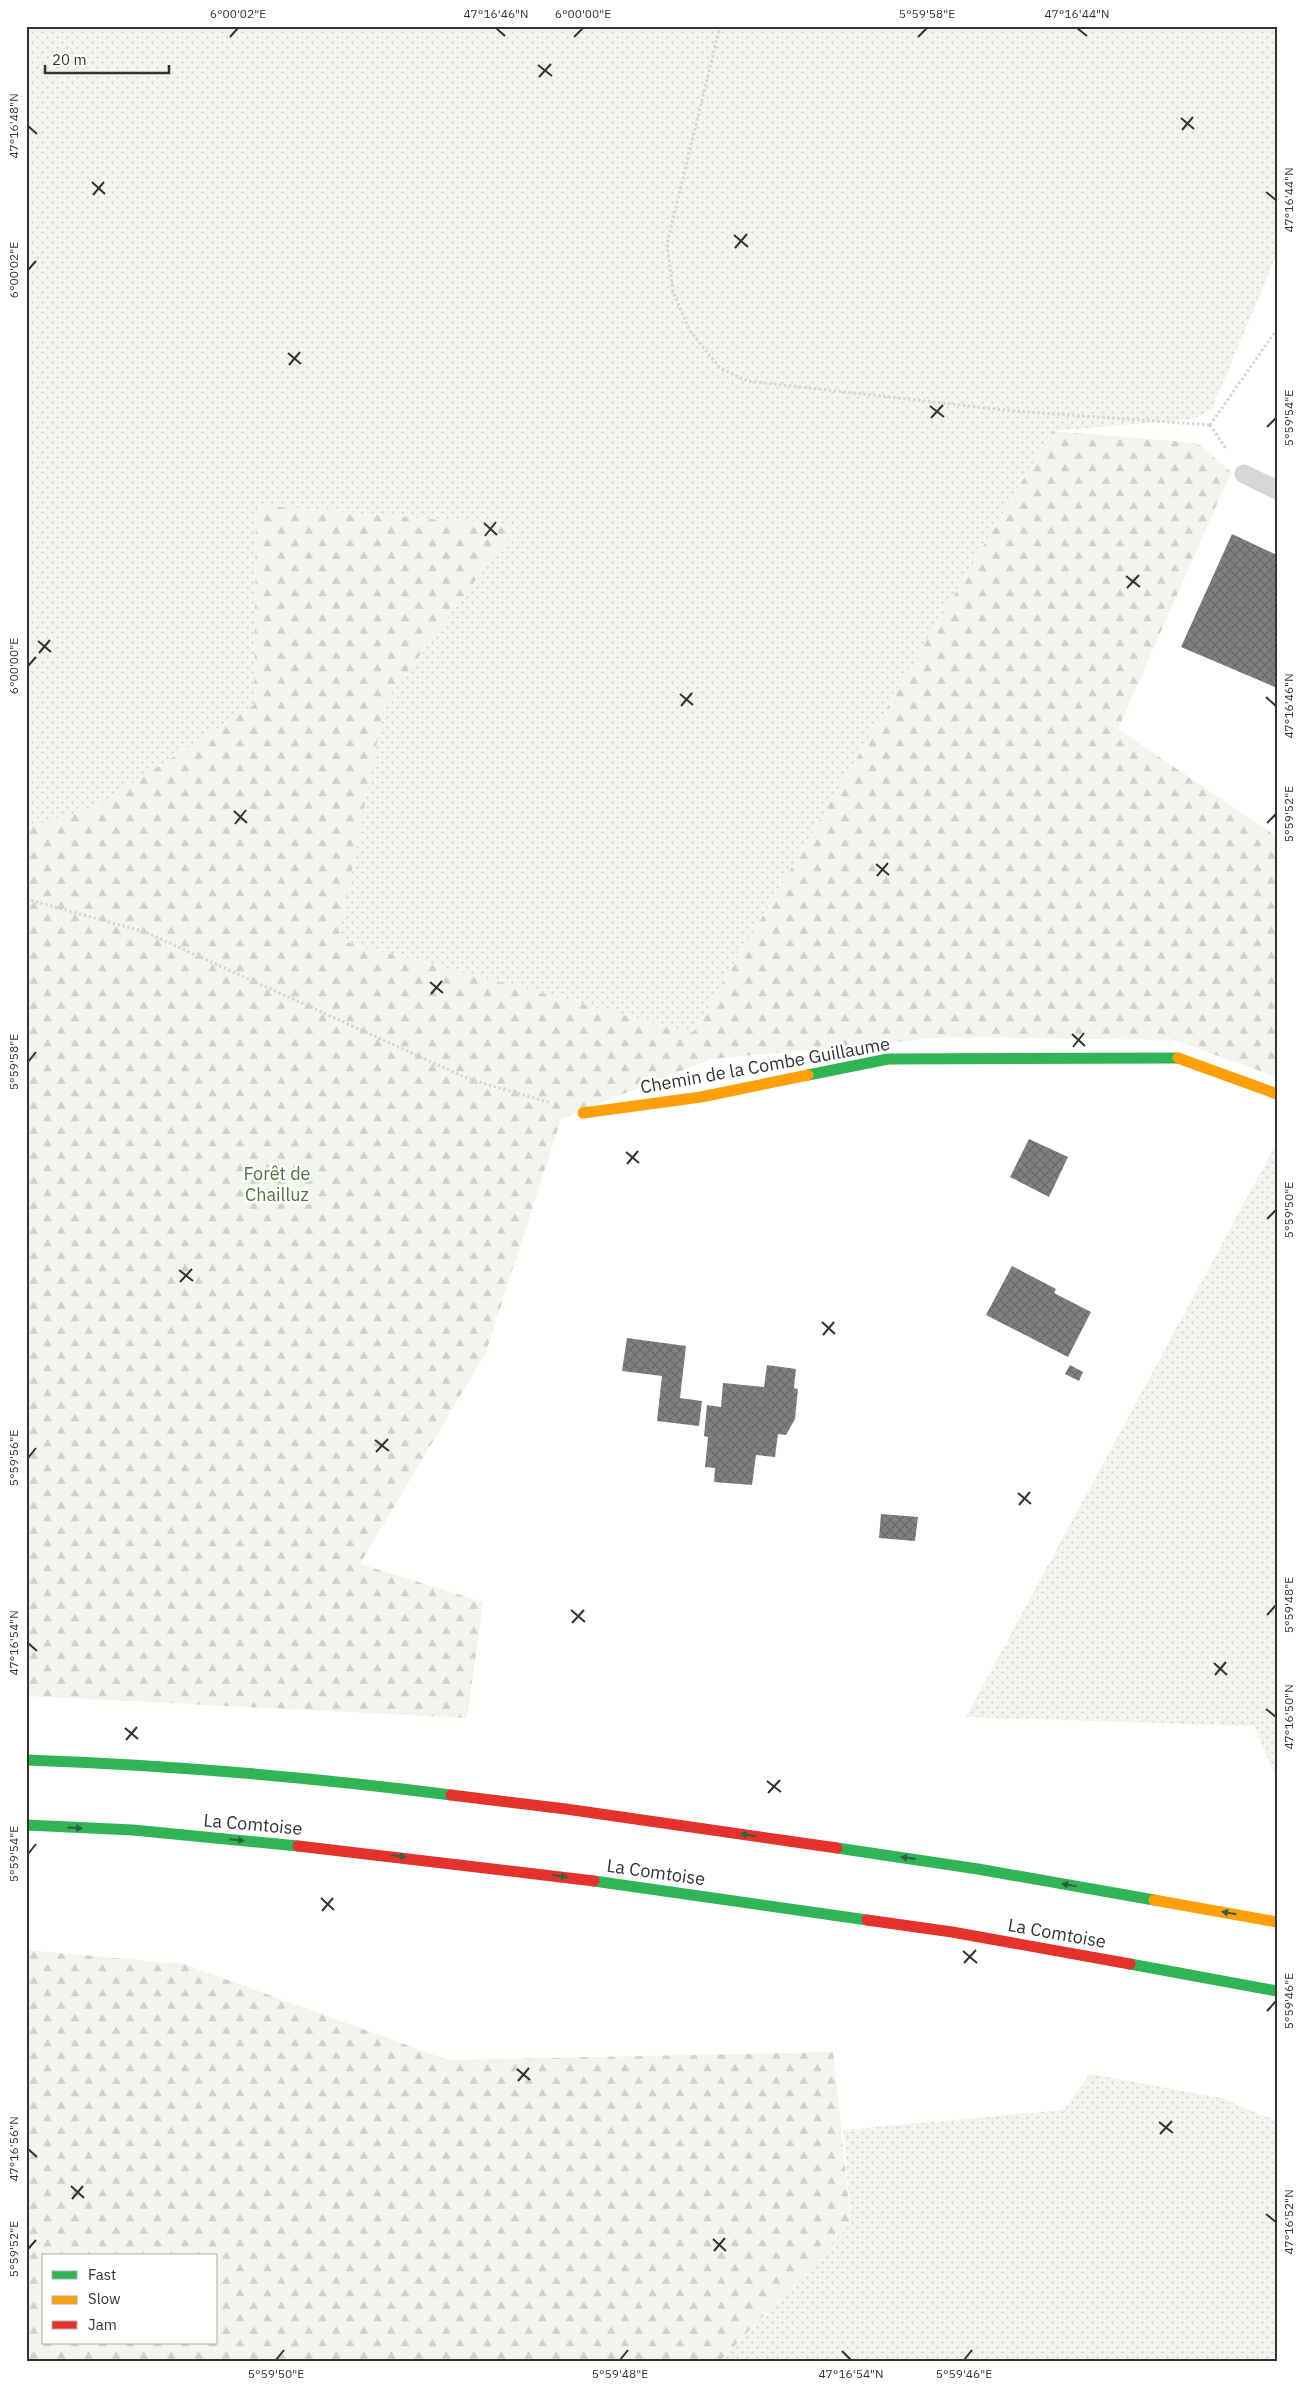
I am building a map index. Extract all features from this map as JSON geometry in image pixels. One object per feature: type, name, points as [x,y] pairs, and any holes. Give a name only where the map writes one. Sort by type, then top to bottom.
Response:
[{"type":"main road","name":"Chemin de la Combe Guillaume","points":[[583,1113],[701,1097],[888,1059],[1178,1058],[1277,1094]]},
{"type":"main road","points":[[26,1760],[138,1764],[355,1784],[566,1809],[978,1868],[1277,1922]]},
{"type":"main road","name":"La Comtoise","points":[[26,1825],[133,1830],[344,1850],[554,1875],[952,1932],[1277,1991]]},
{"type":"lane","points":[[1244,474],[1277,490]]},
{"type":"path","points":[[720,26],[667,244],[673,292],[690,331],[720,368],[747,381],[1014,411],[1210,425],[1277,329]]},
{"type":"path","points":[[26,899],[145,932],[469,1079],[583,1113]]},
{"type":"green space","points":[[26,26],[1277,26],[1277,253],[1212,409],[1194,419],[1052,431],[693,1033],[337,940],[385,702],[516,526],[256,505],[254,705],[94,808],[26,828]]},
{"type":"green space","name":"Forêt de Chailluz","points":[[1052,431],[1197,443],[1231,472],[1118,729],[1277,837],[1277,1077],[1174,1040],[947,1037],[711,1059],[561,1119],[486,1352],[360,1564],[483,1602],[467,1718],[26,1696],[26,828],[94,808],[254,705],[256,505],[516,526],[385,702],[338,940],[693,1033]]},
{"type":"green space","points":[[1275,1146],[1277,1147],[1277,1780],[1254,1726],[966,1717]]},
{"type":"green space","points":[[26,1950],[184,1964],[448,2060],[833,2052],[851,2223],[720,2361],[26,2361]]},
{"type":"green space","points":[[1090,2074],[1221,2098],[1277,2121],[1277,2361],[720,2361],[851,2223],[843,2130],[1064,2110]]},
{"type":"building","points":[[1232,534],[1277,555],[1277,688],[1181,647]]},
{"type":"building","points":[[1029,1139],[1068,1157],[1049,1197],[1010,1177]]},
{"type":"building","points":[[1012,1266],[1056,1289],[1054,1293],[1091,1312],[1068,1357],[986,1315]]},
{"type":"building","points":[[627,1338],[686,1346],[680,1398],[702,1401],[699,1426],[657,1421],[662,1376],[622,1371]]},
{"type":"building","points":[[767,1365],[796,1369],[794,1388],[798,1389],[795,1419],[786,1435],[778,1434],[775,1457],[756,1455],[752,1485],[714,1482],[715,1468],[705,1467],[708,1437],[704,1436],[707,1405],[721,1407],[723,1383],[764,1387]]},
{"type":"building","points":[[1070,1365],[1083,1372],[1079,1381],[1065,1374]]},
{"type":"building","points":[[881,1514],[918,1517],[915,1541],[879,1538]]},
{"type":"traffic: fast","points":[[808,1075],[888,1059],[1178,1058]]},
{"type":"traffic: fast","points":[[26,1760],[239,1773],[451,1795]]},
{"type":"traffic: fast","points":[[26,1825],[133,1830],[298,1846]]},
{"type":"traffic: fast","points":[[837,1848],[978,1869],[1154,1900]]},
{"type":"traffic: fast","points":[[594,1881],[867,1920]]},
{"type":"traffic: fast","points":[[1130,1964],[1277,1991]]},
{"type":"traffic: slow","points":[[1178,1058],[1277,1094]]},
{"type":"traffic: slow","points":[[583,1113],[701,1097],[808,1075]]},
{"type":"traffic: slow","points":[[1154,1900],[1277,1922]]},
{"type":"traffic: jam","points":[[451,1795],[566,1809],[837,1848]]},
{"type":"traffic: jam","points":[[298,1846],[594,1881]]},
{"type":"traffic: jam","points":[[867,1920],[952,1932],[1130,1964]]}]
